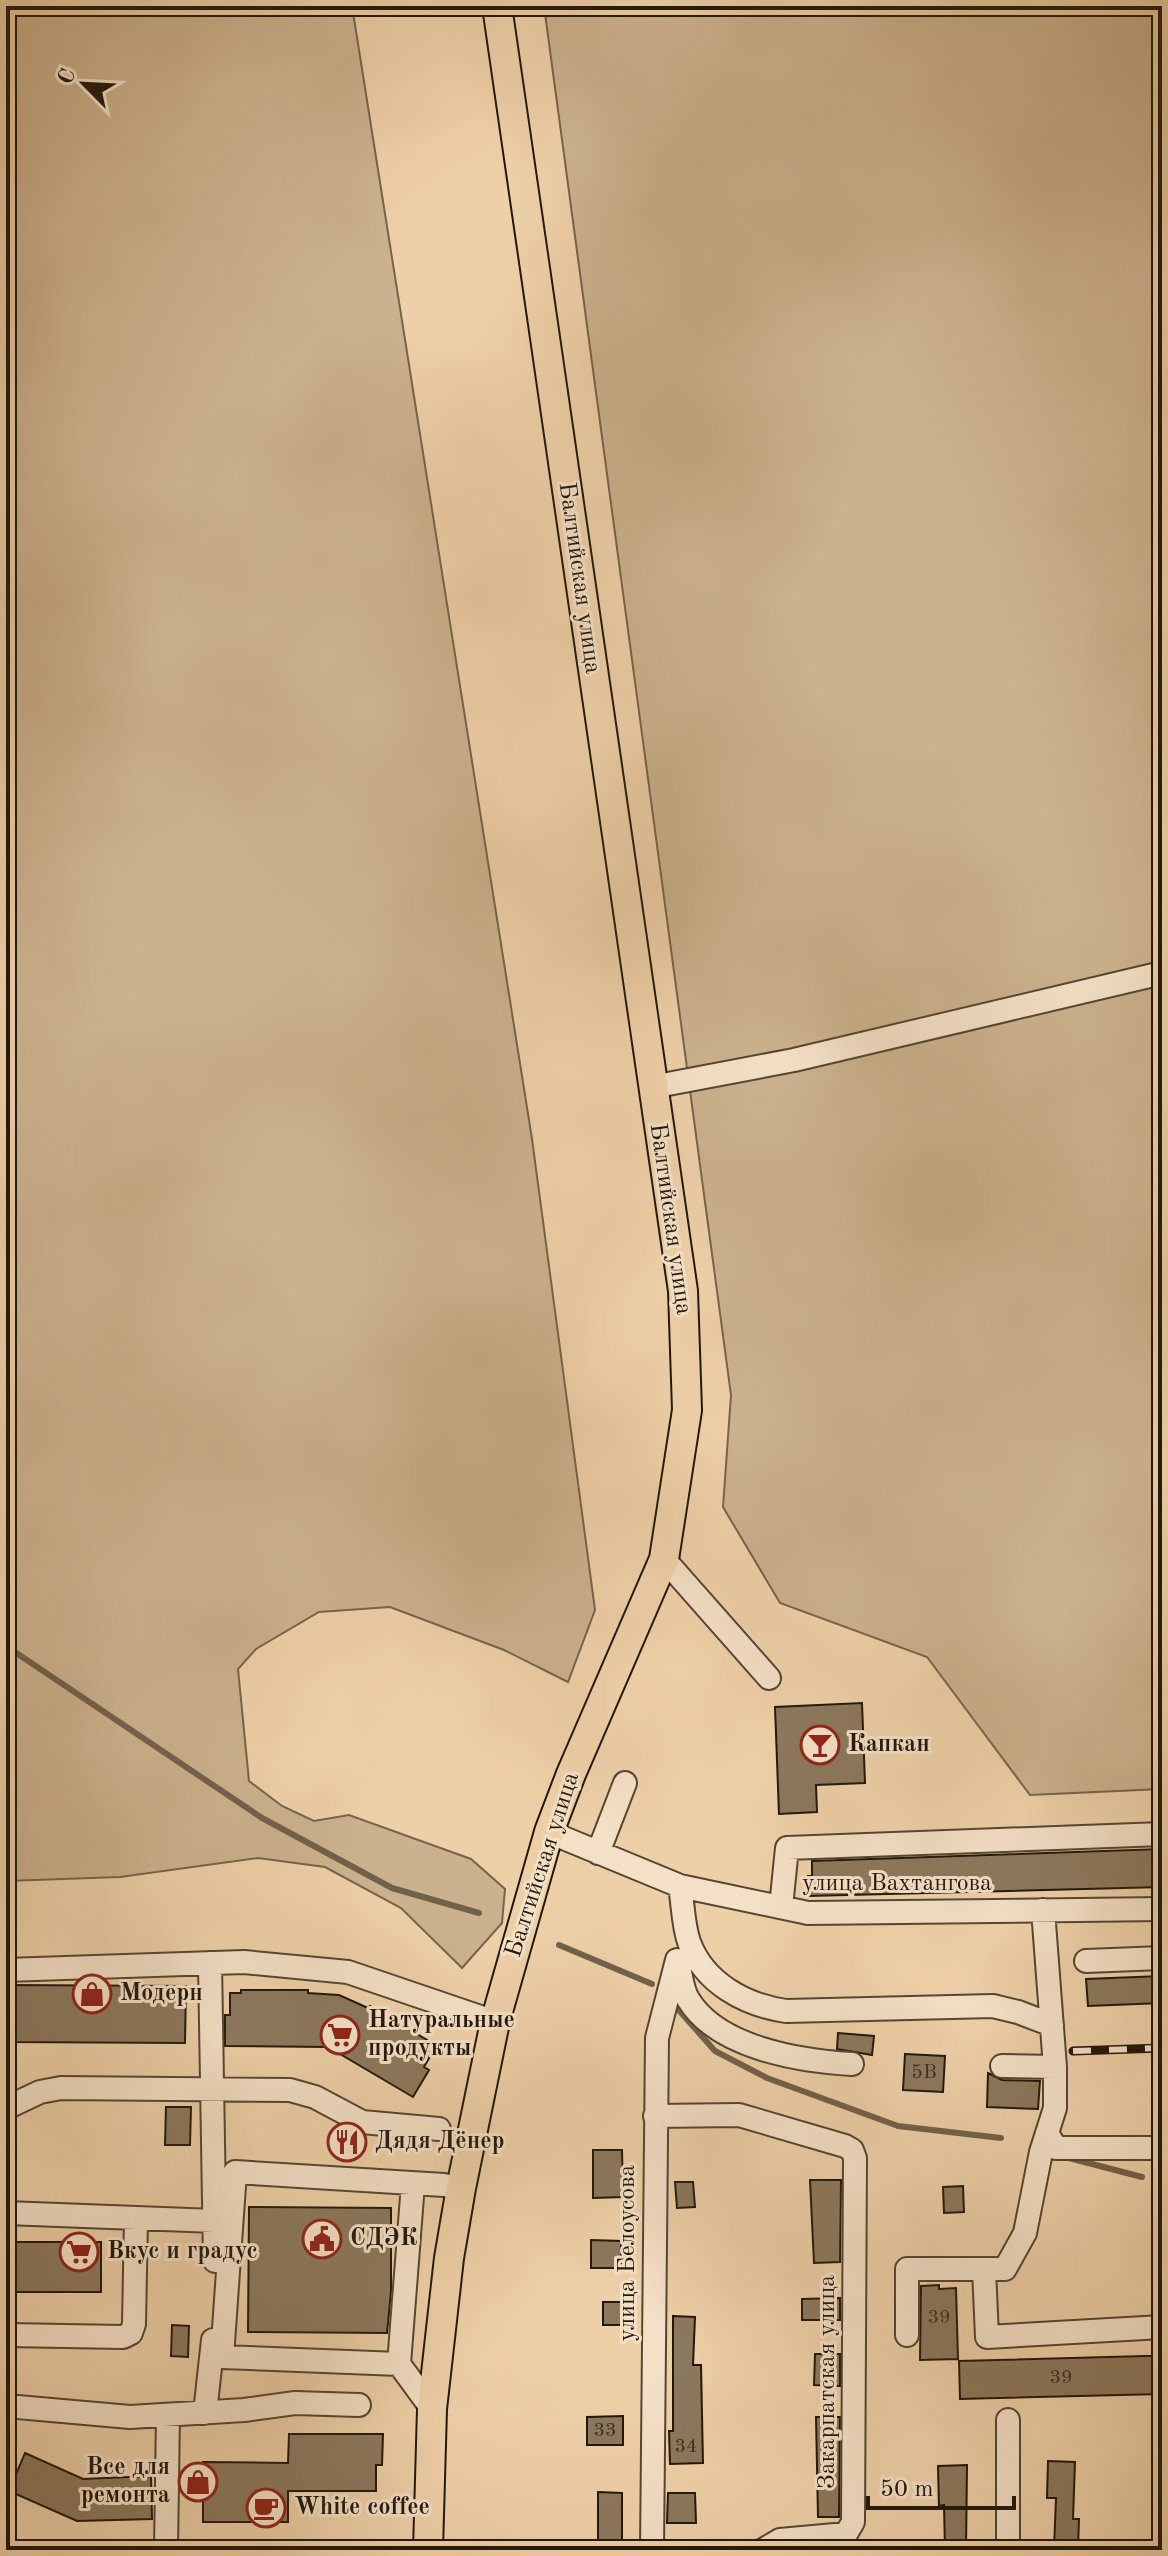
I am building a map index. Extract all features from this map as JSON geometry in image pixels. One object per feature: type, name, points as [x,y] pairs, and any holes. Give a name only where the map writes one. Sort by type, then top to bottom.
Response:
[{"type":"main road","name":"Балтийская улица","points":[[428,2550],[432,2409],[449,2258],[495,2022],[549,1832],[664,1559],[687,1410],[683,1291],[497,6]]},
{"type":"street","points":[[652,1087],[794,1060],[1162,973]]},
{"type":"street","points":[[664,1559],[769,1678]]},
{"type":"street","points":[[598,1853],[625,1783]]},
{"type":"street","name":"улица Вахтангова","points":[[549,1832],[680,1886],[808,1913],[1162,1909]]},
{"type":"street","points":[[781,1907],[787,1848],[1162,1834]]},
{"type":"street","points":[[680,1886],[675,1916],[677,1960],[686,1996],[700,2015],[719,2031],[744,2043],[822,2062],[852,2064]]},
{"type":"street","points":[[680,1886],[689,1941],[701,1964],[738,1997],[763,2007],[786,2011],[993,2006],[1052,2025]]},
{"type":"street","points":[[907,2335],[907,2269],[1005,2269],[1025,2233],[1041,2152],[1055,2108],[1055,2067],[1043,1910]]},
{"type":"street","points":[[1086,1961],[1162,1958]]},
{"type":"street","name":"улица Белоусова","points":[[652,2550],[657,2038],[677,1960]]},
{"type":"street","points":[[6,1970],[244,1962],[348,1972],[495,2022]]},
{"type":"street","points":[[205,2413],[216,2305],[210,1963]]},
{"type":"street","points":[[1002,2066],[1055,2067]]},
{"type":"street","points":[[6,2108],[40,2092],[61,2088],[290,2090],[315,2097],[362,2122],[439,2129]]},
{"type":"street","name":"Закарпатская улица","points":[[655,2116],[739,2115],[845,2146],[852,2150],[855,2158],[853,2522],[846,2534],[780,2540],[763,2550]]},
{"type":"street","points":[[1047,2133],[1056,2148],[1162,2148]]},
{"type":"street","points":[[399,2364],[222,2357],[235,2172],[461,2188]]},
{"type":"street","points":[[413,2184],[399,2364],[432,2409]]},
{"type":"street","points":[[6,2213],[215,2221]]},
{"type":"street","points":[[6,2335],[123,2337],[131,2333],[134,2324],[136,2219]]},
{"type":"street","points":[[984,2269],[987,2337],[1162,2327]]},
{"type":"street","points":[[6,2406],[130,2417],[244,2410],[295,2403],[359,2405]]},
{"type":"street","points":[[166,2550],[168,2415]]},
{"type":"street","points":[[1008,2420],[1008,2550]]},
{"type":"shaded area","points":[[6,6],[352,6],[532,1139],[595,1610],[568,1682],[504,1650],[390,1607],[319,1612],[256,1649],[238,1669],[249,1781],[282,1806],[314,1821],[349,1815],[471,1859],[505,1889],[502,1923],[462,1968],[401,1908],[325,1867],[258,1858],[120,1877],[6,1881]]},
{"type":"shaded area","points":[[544,6],[1162,6],[1162,1789],[1030,1795],[927,1657],[780,1603],[723,1507],[731,1395]]},
{"type":"building","name":"Капкан","points":[[862,1703],[865,1783],[816,1785],[817,1812],[779,1814],[775,1707]]},
{"type":"building","points":[[1162,1849],[1162,1887],[809,1896],[808,1876],[812,1876],[812,1861]]},
{"type":"building","points":[[1162,1976],[1162,2003],[1088,2006],[1086,1979]]},
{"type":"building","points":[[6,1985],[186,1986],[185,2043],[6,2042]]},
{"type":"building","points":[[241,1990],[308,1990],[308,1993],[339,1995],[368,2008],[370,2006],[435,2048],[424,2067],[429,2070],[413,2097],[328,2047],[225,2046],[225,2015],[230,2015],[230,1993],[241,1993]]},
{"type":"building","points":[[838,2033],[874,2036],[872,2055],[837,2049]]},
{"type":"building","points":[[905,2054],[945,2056],[943,2092],[903,2090]]},
{"type":"building","points":[[988,2073],[1002,2080],[1040,2081],[1038,2109],[987,2107]]},
{"type":"building","points":[[166,2107],[191,2107],[190,2145],[165,2145]]},
{"type":"building","points":[[593,2150],[622,2150],[623,2197],[593,2198]]},
{"type":"building","points":[[810,2180],[841,2180],[840,2262],[814,2263]]},
{"type":"building","points":[[675,2182],[693,2182],[695,2207],[677,2208]]},
{"type":"building","points":[[963,2186],[964,2212],[944,2213],[943,2187]]},
{"type":"building","points":[[249,2207],[391,2208],[391,2291],[387,2333],[248,2332]]},
{"type":"building","points":[[591,2240],[621,2241],[621,2268],[591,2268]]},
{"type":"building","points":[[6,2242],[101,2242],[101,2292],[6,2292]]},
{"type":"building","points":[[939,2285],[939,2289],[956,2288],[958,2359],[920,2360],[921,2286]]},
{"type":"building","points":[[840,2298],[840,2320],[802,2320],[802,2299]]},
{"type":"building","points":[[603,2302],[623,2302],[623,2325],[603,2325]]},
{"type":"building","points":[[673,2316],[695,2317],[693,2365],[701,2365],[703,2463],[670,2464]]},
{"type":"building","points":[[172,2325],[189,2326],[188,2357],[171,2356]]},
{"type":"building","points":[[815,2354],[840,2354],[840,2386],[814,2385]]},
{"type":"building","points":[[1162,2356],[1162,2394],[960,2399],[959,2361]]},
{"type":"building","points":[[623,2416],[623,2445],[587,2445],[587,2417]]},
{"type":"building","points":[[816,2417],[840,2417],[839,2517],[818,2517]]},
{"type":"building","points":[[289,2434],[383,2434],[382,2465],[376,2465],[376,2491],[288,2491],[288,2522],[203,2522],[203,2495],[195,2495],[195,2467],[203,2467],[203,2462],[288,2463]]},
{"type":"building","points":[[25,2453],[83,2479],[151,2476],[152,2519],[77,2521],[9,2491]]},
{"type":"building","points":[[1048,2461],[1075,2462],[1073,2519],[1079,2519],[1078,2550],[1054,2550],[1056,2498],[1047,2498]]},
{"type":"building","points":[[967,2465],[966,2550],[945,2550],[944,2505],[939,2506],[938,2466]]},
{"type":"building","points":[[598,2492],[622,2493],[622,2550],[598,2550]]},
{"type":"building","points":[[668,2493],[695,2493],[696,2523],[667,2523]]},
{"type":"waterway","points":[[6,1646],[262,1818],[392,1888],[479,1913]]},
{"type":"waterway","points":[[559,1945],[652,1984]]},
{"type":"waterway","points":[[676,2007],[715,2051],[767,2078],[898,2126],[1001,2138]]},
{"type":"waterway","points":[[1069,2158],[1142,2177]]},
{"type":"railway","points":[[1073,2051],[1162,2048]]},
{"type":"place","name":"Капкан","points":[[820,1745]]},
{"type":"place","name":"Модерн","points":[[92,1994]]},
{"type":"place","name":"Натуральные продукты","points":[[340,2035]]},
{"type":"place","name":"Дядя Дёнер","points":[[347,2142]]},
{"type":"place","name":"СДЭК","points":[[322,2239]]},
{"type":"place","name":"Вкус и градус","points":[[79,2252]]},
{"type":"place","name":"Все для ремонта","points":[[198,2482]]},
{"type":"place","name":"White coffee","points":[[266,2508]]}]
